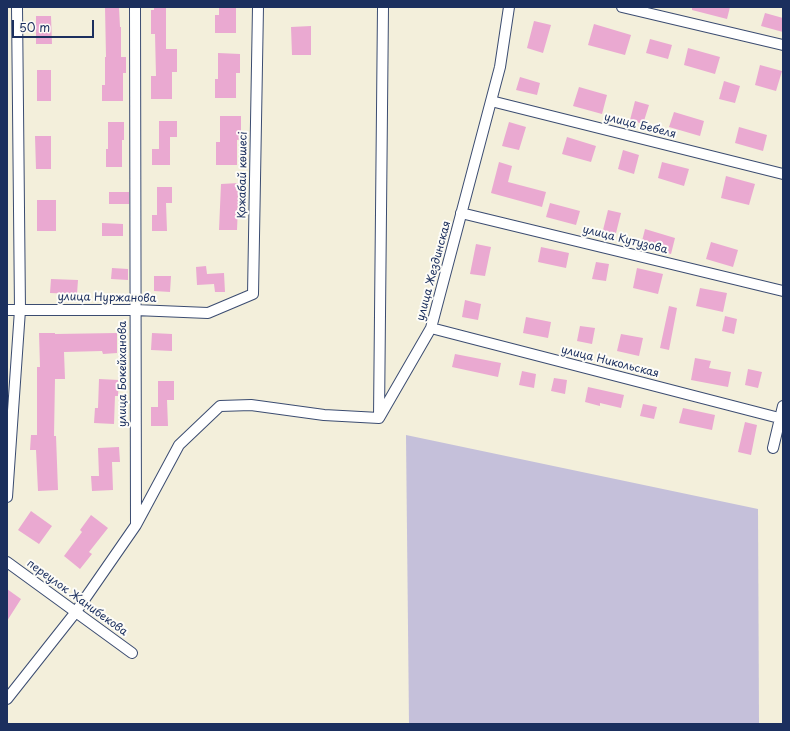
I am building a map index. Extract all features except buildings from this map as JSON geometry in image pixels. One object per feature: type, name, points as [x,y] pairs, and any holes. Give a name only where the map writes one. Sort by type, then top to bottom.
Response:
[{"type":"street","points":[[7,497],[20,310],[17,7]]},
{"type":"street","name":"улица Бокейханова","points":[[135,7],[136,525]]},
{"type":"street","name":"Қожабай көшесі","points":[[208,313],[253,294],[258,7]]},
{"type":"street","points":[[7,699],[75,613],[136,525],[180,445],[220,406],[251,405],[324,415],[379,418],[383,7]]},
{"type":"street","name":"улица Жездинская","points":[[379,418],[431,328],[500,67],[509,7]]},
{"type":"street","points":[[622,7],[783,45]]},
{"type":"street","name":"улица Бебеля","points":[[491,101],[783,174]]},
{"type":"street","name":"улица Кутузова","points":[[462,213],[783,290]]},
{"type":"street","name":"улица Нуржанова","points":[[7,310],[135,310],[208,313]]},
{"type":"street","name":"улица Никольская","points":[[431,328],[782,418]]},
{"type":"street","points":[[773,448],[782,418],[783,406]]},
{"type":"street","name":"переулок Жанибекова","points":[[7,562],[75,613],[132,653]]},
{"type":"shaded area","points":[[406,435],[758,509],[759,724],[409,724]]}]
